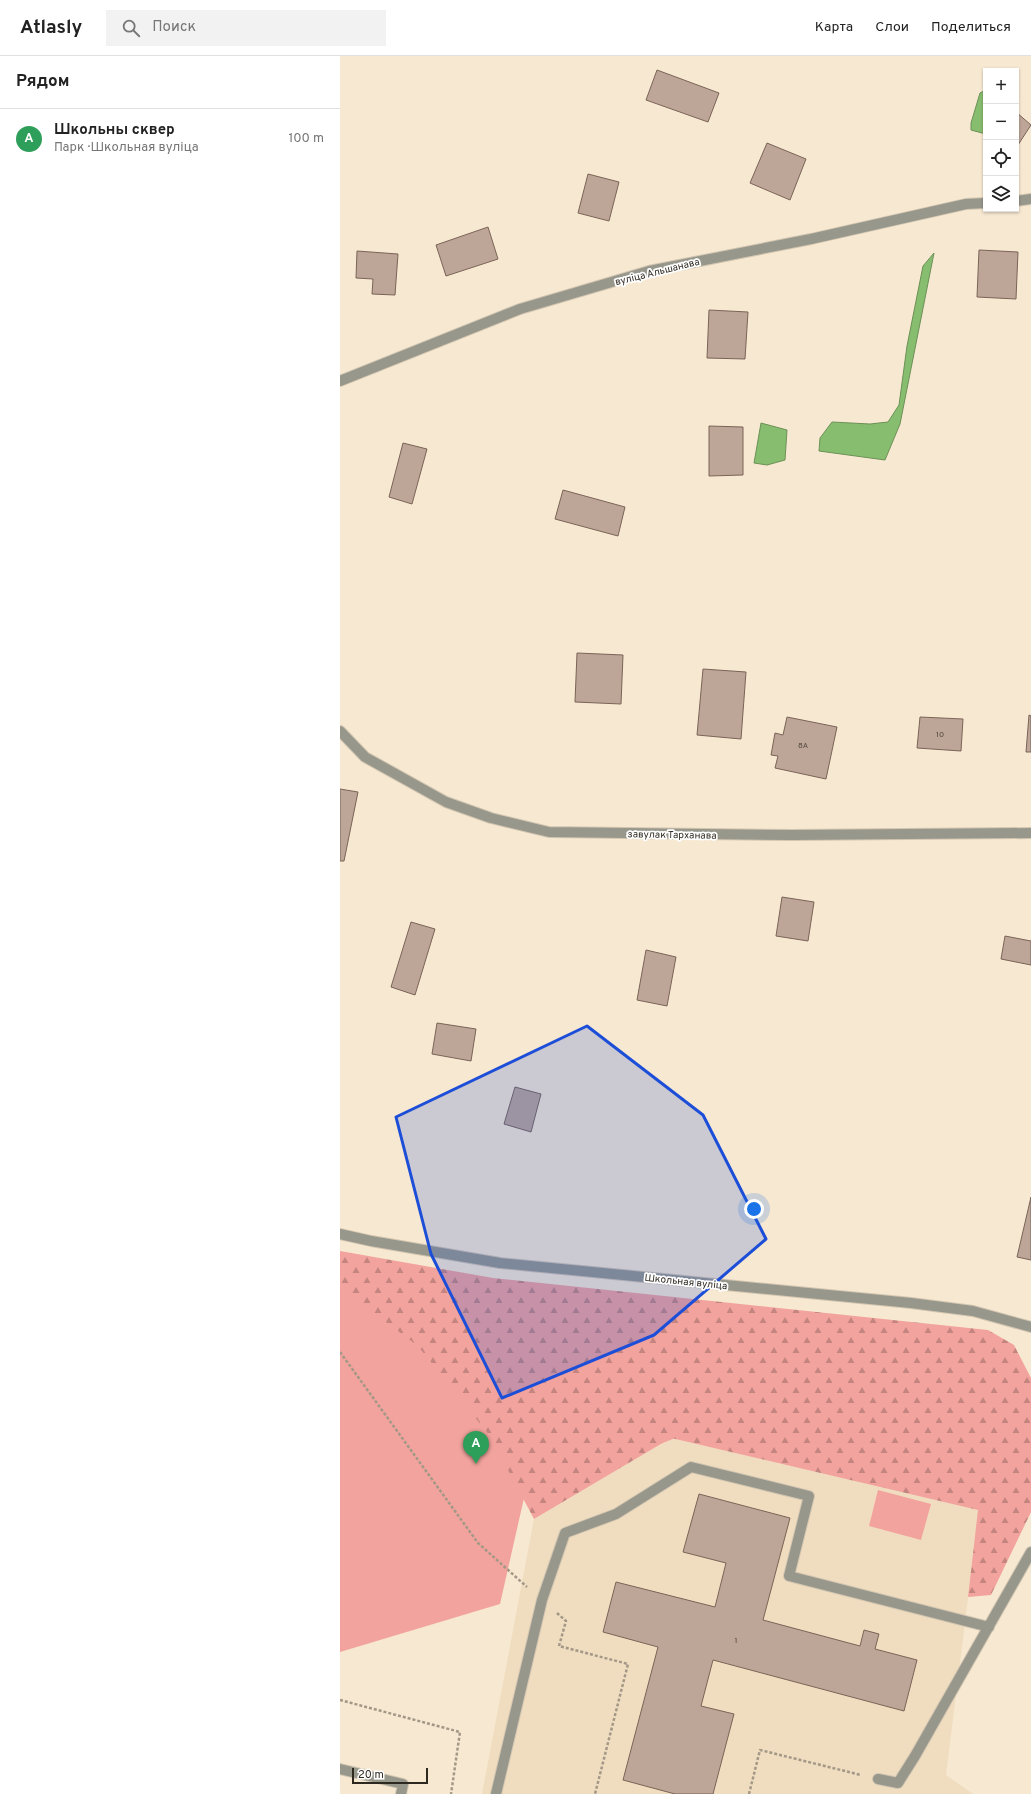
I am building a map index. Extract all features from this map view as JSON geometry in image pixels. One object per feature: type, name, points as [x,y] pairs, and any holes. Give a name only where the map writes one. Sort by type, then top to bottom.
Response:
[{"type":"street","points":[[1019,200],[1031,199]]},
{"type":"street","name":"вуліца Альшанава","points":[[340,382],[520,309],[649,271],[811,238],[966,204],[983,203]]},
{"type":"street","name":"завулак Тарханава","points":[[340,731],[365,757],[446,802],[491,818],[549,832],[792,835],[1031,833]]},
{"type":"street","name":"Школьная вуліца","points":[[340,1234],[371,1241],[500,1263],[911,1303],[973,1311],[1031,1327]]},
{"type":"street","points":[[496,1794],[542,1600],[565,1533],[616,1514],[691,1467],[809,1496],[789,1576],[988,1627]]},
{"type":"street","points":[[878,1779],[898,1783],[915,1756],[1031,1552]]},
{"type":"street","points":[[340,1770],[403,1784],[401,1794]]},
{"type":"path","points":[[340,1352],[478,1543],[566,1621],[559,1646],[628,1664],[595,1794]]},
{"type":"path","points":[[340,1700],[460,1732],[451,1794]]},
{"type":"path","points":[[749,1794],[760,1750],[878,1779]]},
{"type":"highlighted area","points":[[587,1026],[703,1115],[766,1239],[654,1335],[502,1398],[431,1254],[396,1117]]},
{"type":"shaded area","points":[[983,92],[982,133],[971,130],[971,123],[980,93]]},
{"type":"shaded area","points":[[934,253],[900,424],[885,460],[819,451],[820,438],[832,422],[870,424],[888,422],[899,405],[907,346],[923,266]]},
{"type":"shaded area","points":[[761,423],[787,430],[785,460],[767,465],[754,463]]},
{"type":"shaded area","points":[[671,1438],[979,1510],[946,1775],[973,1794],[482,1794],[534,1519]]},
{"type":"green space","points":[[340,1251],[493,1278],[988,1330],[1014,1345],[1031,1378],[1031,1512],[991,1595],[968,1597],[978,1510],[671,1438],[534,1519],[490,1436],[418,1346],[363,1305],[340,1292]]},
{"type":"green space","points":[[340,1269],[698,1429],[524,1498],[500,1604],[340,1652]]},
{"type":"green space","points":[[878,1490],[931,1504],[921,1540],[869,1526]]},
{"type":"building","points":[[657,70],[719,93],[708,122],[646,100]]},
{"type":"building","points":[[1019,115],[1031,125],[1019,143]]},
{"type":"building","points":[[767,143],[806,159],[790,200],[750,183]]},
{"type":"building","points":[[588,174],[619,182],[609,221],[578,213]]},
{"type":"building","points":[[488,227],[498,259],[446,276],[436,245]]},
{"type":"building","points":[[979,250],[1018,252],[1016,299],[977,297]]},
{"type":"building","points":[[357,251],[398,254],[395,295],[372,294],[373,279],[356,278]]},
{"type":"building","points":[[709,310],[748,312],[745,359],[707,358]]},
{"type":"building","points":[[709,426],[743,427],[743,475],[709,476]]},
{"type":"building","points":[[403,443],[427,449],[412,504],[389,497]]},
{"type":"building","points":[[563,490],[625,507],[618,536],[555,519]]},
{"type":"building","points":[[577,653],[623,655],[621,704],[575,702]]},
{"type":"building","points":[[703,669],[746,672],[741,739],[697,735]]},
{"type":"building","points":[[1029,715],[1031,716],[1031,752],[1026,752]]},
{"type":"building","points":[[787,717],[837,727],[826,779],[775,768],[778,756],[771,755],[775,733],[783,735]]},
{"type":"building","points":[[920,717],[963,719],[961,751],[917,748]]},
{"type":"building","points":[[340,789],[358,792],[344,861],[340,861]]},
{"type":"building","points":[[782,897],[814,902],[808,941],[776,936]]},
{"type":"building","points":[[411,922],[435,929],[415,995],[391,987]]},
{"type":"building","points":[[1005,936],[1031,941],[1031,965],[1001,959]]},
{"type":"building","points":[[646,950],[676,957],[667,1006],[637,1000]]},
{"type":"building","points":[[437,1023],[476,1029],[471,1061],[432,1054]]},
{"type":"building","points":[[515,1087],[541,1094],[531,1132],[504,1124]]},
{"type":"building","points":[[1031,1197],[1031,1260],[1017,1257]]},
{"type":"building","points":[[699,1494],[790,1518],[763,1620],[860,1646],[864,1630],[879,1634],[875,1649],[917,1660],[904,1711],[713,1660],[701,1706],[734,1714],[713,1794],[675,1794],[623,1780],[658,1647],[603,1632],[616,1582],[715,1607],[726,1563],[683,1552]]},
{"type":"place","name":"Школьны сквер","points":[[476,1464]]}]
